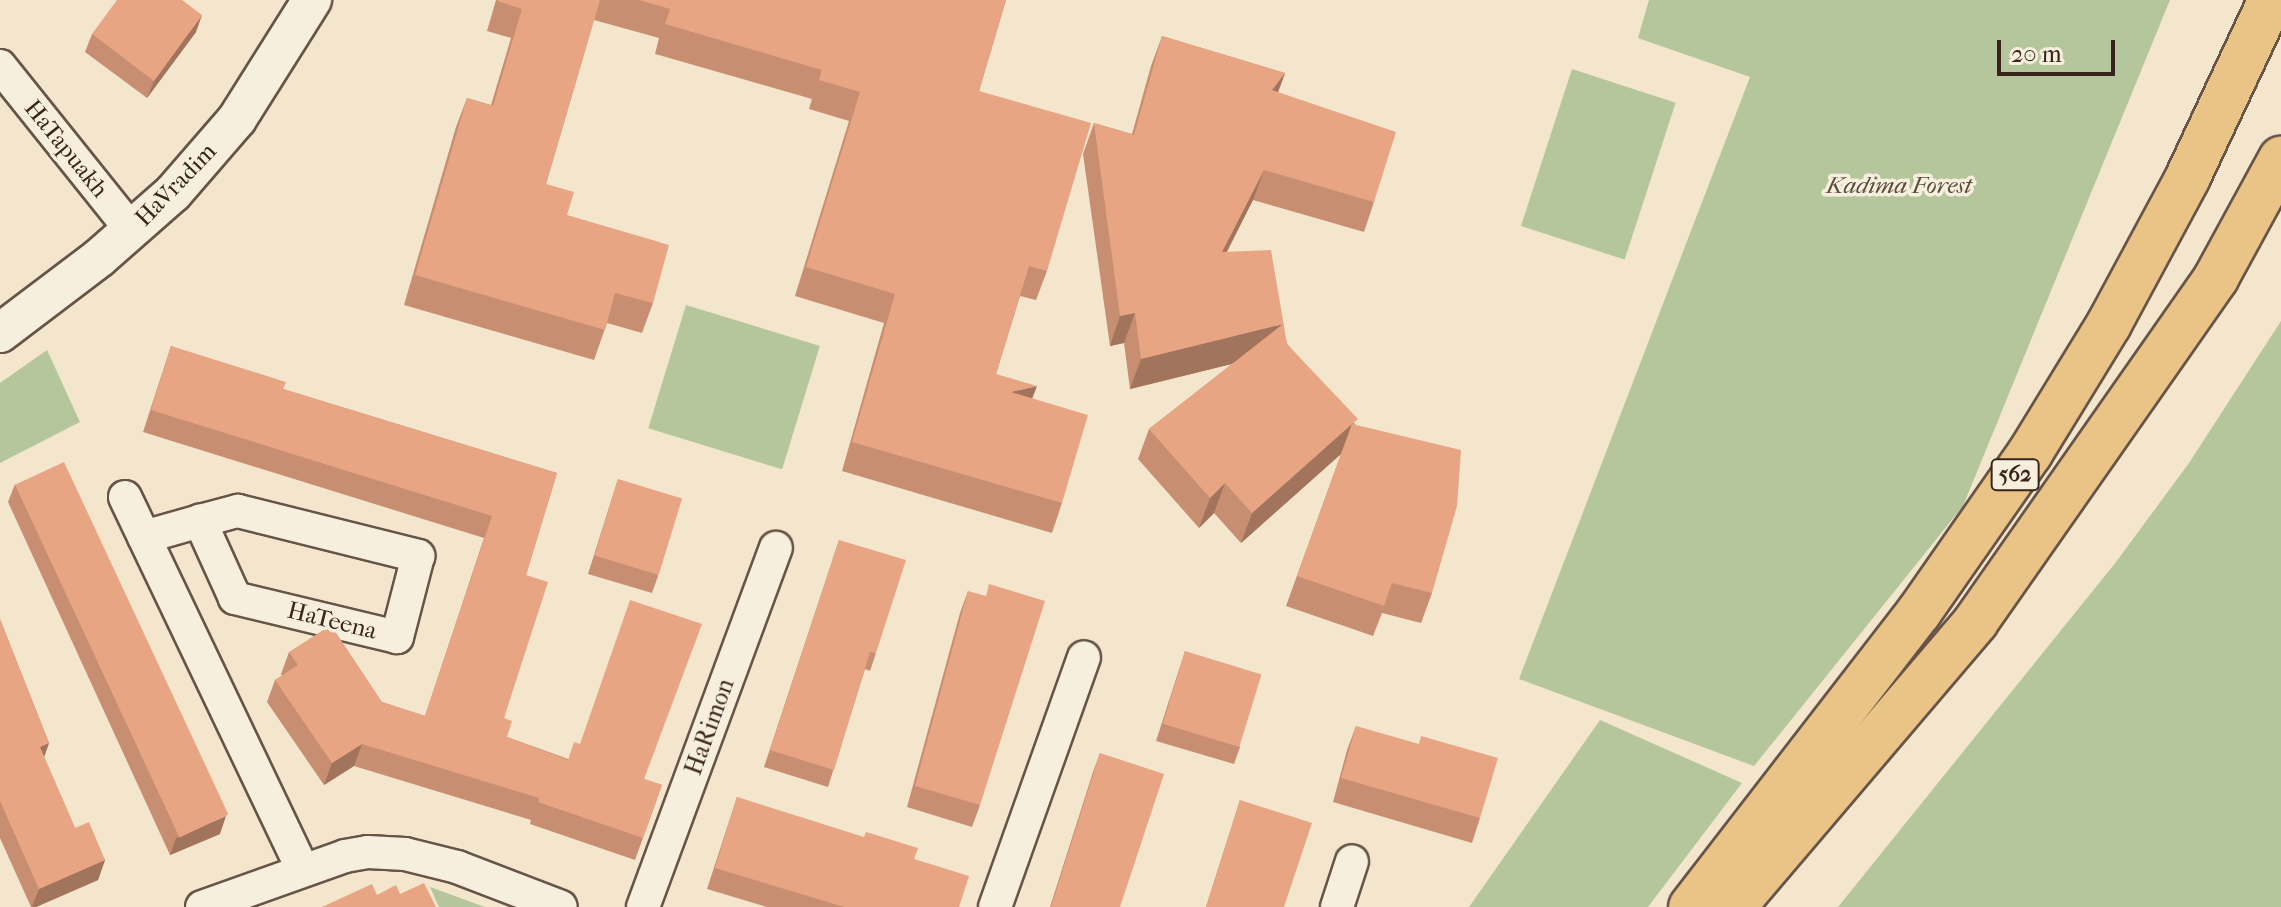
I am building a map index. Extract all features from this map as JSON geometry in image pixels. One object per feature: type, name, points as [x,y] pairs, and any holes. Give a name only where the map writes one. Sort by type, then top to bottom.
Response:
[{"type":"main road","name":"562","points":[[1691,907],[1919,612],[2030,453],[2109,324],[2187,179],[2271,0]]},
{"type":"main road","name":"562","points":[[1733,907],[1976,621],[2216,278],[2281,159]]},
{"type":"street","name":"HaVradim","points":[[0,333],[132,231],[237,119],[312,0]]},
{"type":"street","name":"HaTapuakh","points":[[0,66],[13,105],[132,231]]},
{"type":"street","points":[[125,497],[303,870]]},
{"type":"street","name":"HaTeena","points":[[144,537],[200,521],[238,511],[418,556],[397,637],[235,598],[200,521]]},
{"type":"street","name":"HaRimon","points":[[643,907],[776,548]]},
{"type":"street","points":[[995,907],[1084,657]]},
{"type":"street","points":[[202,907],[357,854],[405,854],[457,867],[561,907]]},
{"type":"street","points":[[1337,907],[1352,861]]},
{"type":"green space","name":"Kadima Forest","points":[[1649,0],[2170,0],[1963,506],[1754,766],[1519,679],[1750,77],[1638,38]]},
{"type":"green space","points":[[1572,69],[1676,103],[1625,260],[1521,226]]},
{"type":"green space","points":[[686,305],[820,346],[782,469],[648,428]]},
{"type":"green space","points":[[2281,321],[2281,907],[1838,907],[2116,562],[2189,463]]},
{"type":"green space","points":[[47,350],[80,422],[0,463],[0,383]]},
{"type":"green space","points":[[1600,720],[1742,783],[1648,907],[1469,907]]},
{"type":"green space","points":[[430,887],[485,907],[439,907]]},
{"type":"building","points":[[117,0],[182,0],[202,15],[154,81],[92,34]]},
{"type":"building","points":[[498,0],[600,0],[546,184],[574,192],[567,215],[669,245],[653,303],[615,293],[605,330],[415,275],[467,98],[493,106],[522,9]]},
{"type":"building","points":[[639,0],[1006,0],[979,91],[1091,123],[1047,271],[1029,266],[996,374],[1037,386],[1011,392],[1088,415],[1062,503],[852,442],[895,294],[806,267],[860,92],[819,80],[822,70],[665,24],[670,9]]},
{"type":"building","points":[[1162,36],[1285,73],[1272,90],[1396,132],[1374,202],[1264,170],[1222,252],[1271,250],[1287,344],[1358,419],[1252,513],[1225,483],[1210,498],[1149,429],[1283,324],[1141,359],[1135,313],[1120,316],[1094,123],[1134,135]]},
{"type":"building","points":[[171,346],[286,382],[283,389],[557,473],[526,575],[548,582],[504,718],[512,721],[507,737],[568,760],[574,742],[580,744],[630,600],[702,624],[644,779],[662,785],[643,838],[538,802],[539,798],[362,744],[332,763],[275,680],[298,665],[289,652],[331,625],[382,702],[425,716],[492,516],[151,410]]},
{"type":"building","points":[[1352,424],[1461,450],[1457,506],[1432,593],[1392,583],[1384,606],[1297,576]]},
{"type":"building","points":[[64,462],[228,815],[179,837],[15,485]]},
{"type":"building","points":[[618,479],[682,499],[659,575],[595,556]]},
{"type":"building","points":[[839,540],[906,560],[876,653],[870,652],[834,770],[770,750]]},
{"type":"building","points":[[989,584],[1045,601],[980,805],[915,786],[968,591],[986,596]]},
{"type":"building","points":[[0,619],[49,743],[40,747],[75,828],[89,822],[105,860],[39,889],[0,801]]},
{"type":"building","points":[[1185,651],[1262,674],[1239,747],[1163,724]]},
{"type":"building","points":[[1356,726],[1419,744],[1421,736],[1498,758],[1480,818],[1341,778]]},
{"type":"building","points":[[1100,753],[1164,774],[1120,907],[1051,907]]},
{"type":"building","points":[[737,797],[864,837],[866,832],[918,848],[914,859],[969,876],[959,907],[844,907],[715,868]]},
{"type":"building","points":[[1240,800],[1312,823],[1284,907],[1206,907]]},
{"type":"building","points":[[424,883],[436,907],[322,907],[372,884],[377,895],[396,885],[400,894]]}]
